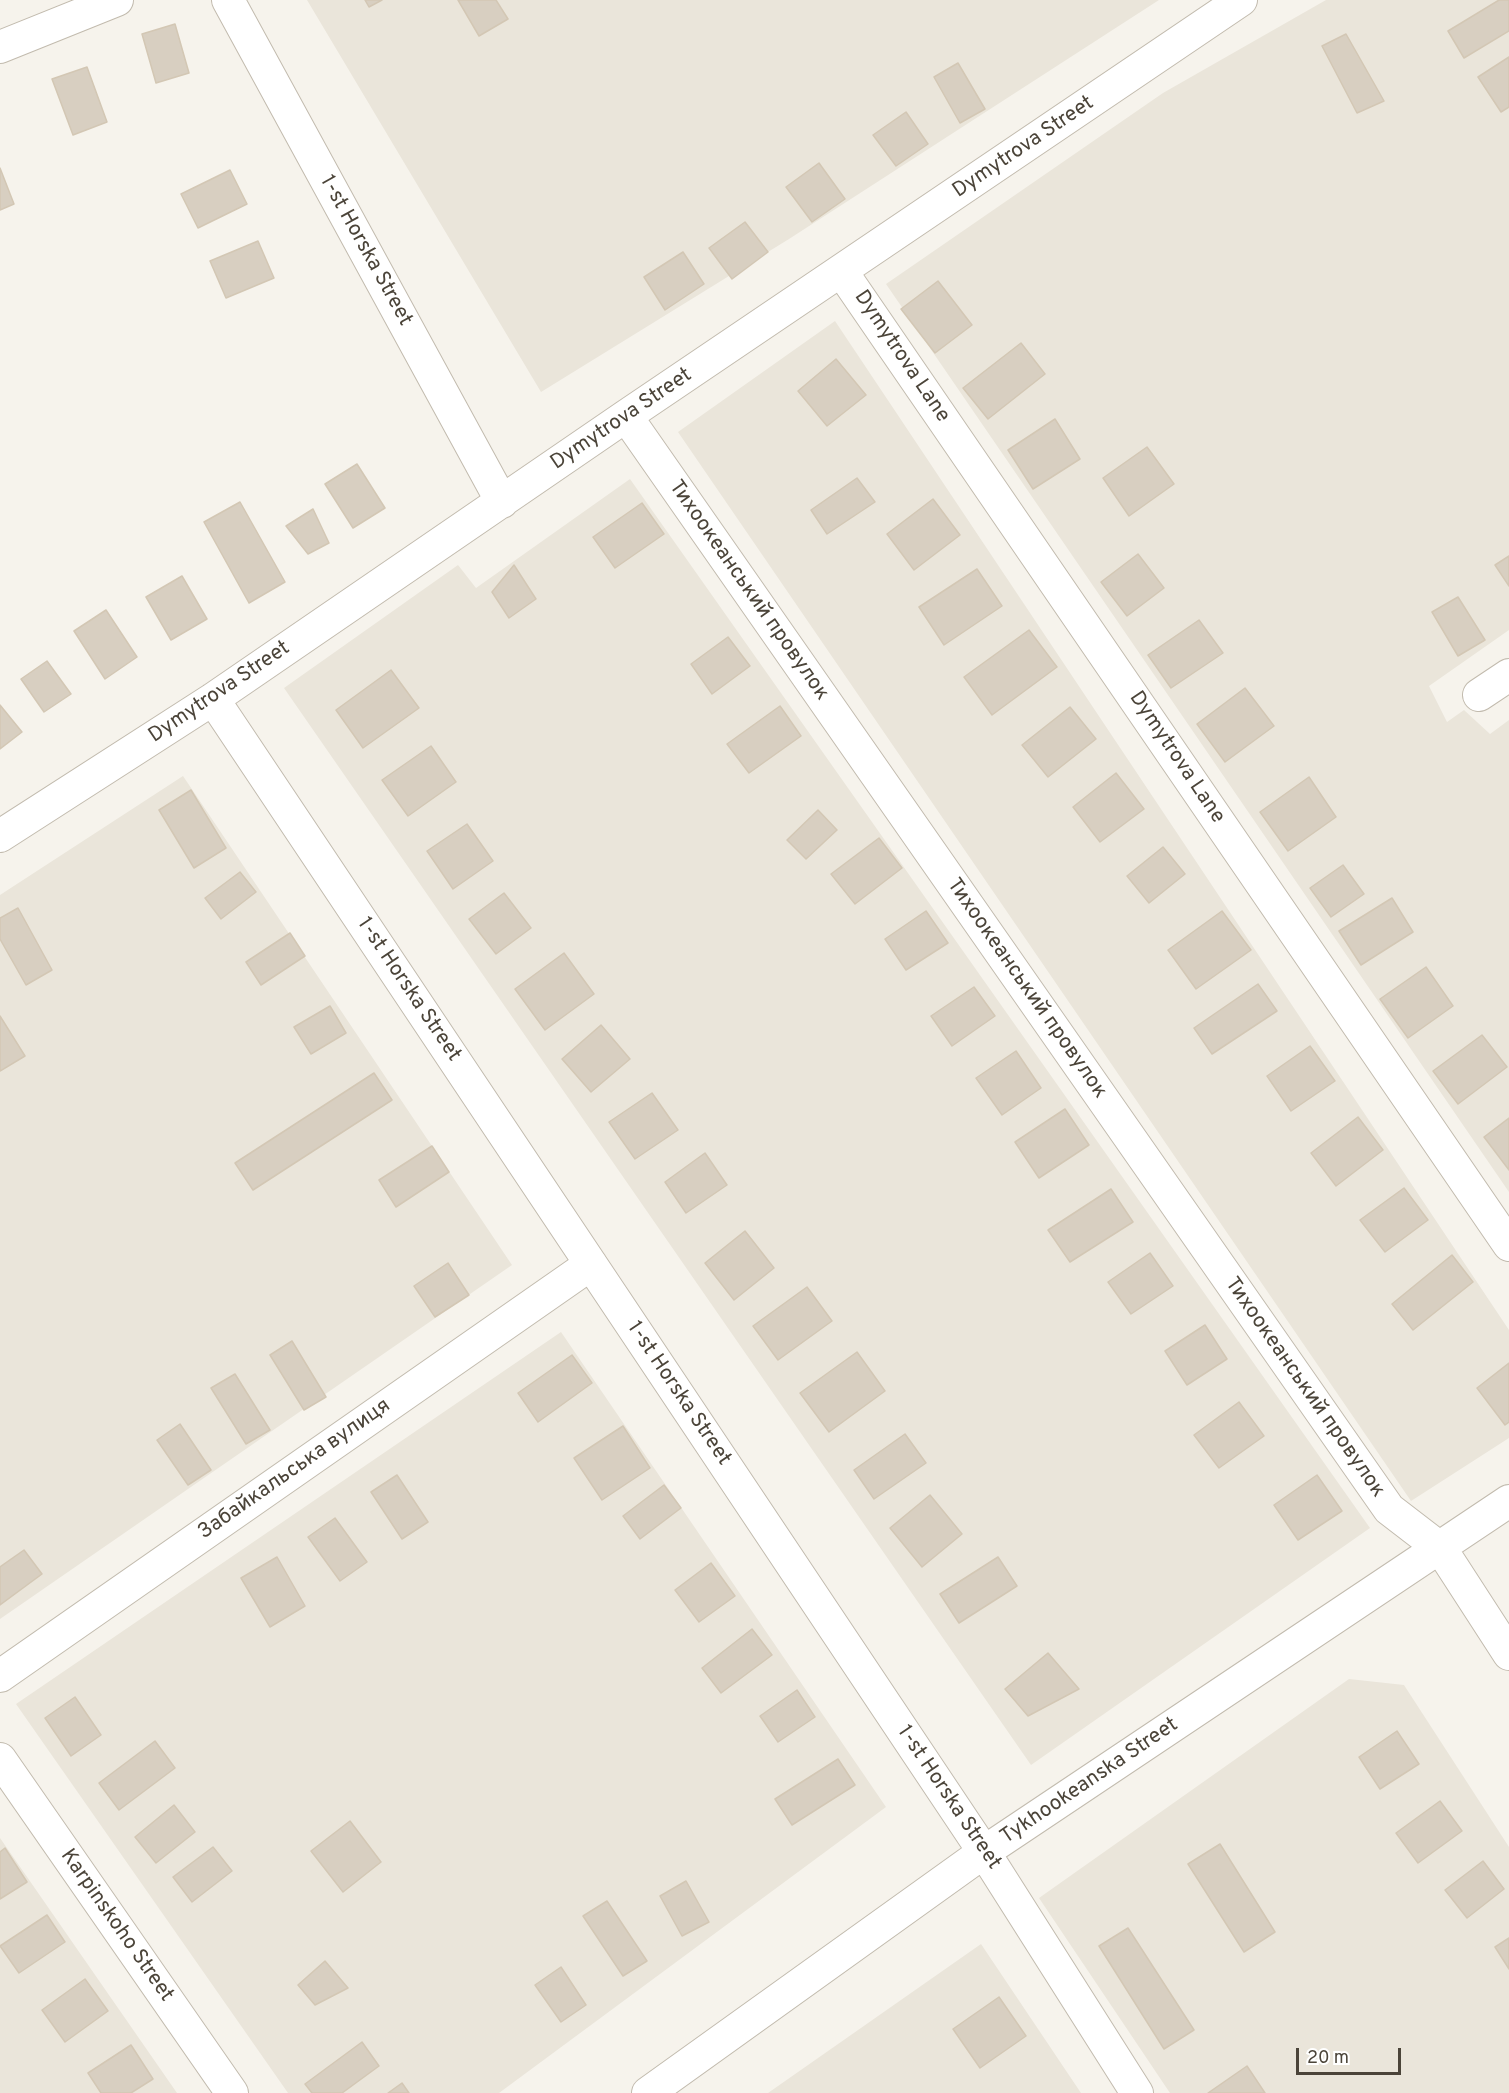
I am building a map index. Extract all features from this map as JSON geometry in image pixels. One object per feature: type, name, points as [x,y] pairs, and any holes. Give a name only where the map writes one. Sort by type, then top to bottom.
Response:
[{"type":"street","points":[[0,47],[117,0]]},
{"type":"street","name":"1-st Horska Street","points":[[228,0],[502,502]]},
{"type":"street","name":"Dymytrova Street","points":[[0,836],[213,699],[1241,0]]},
{"type":"street","name":"Dymytrova Lane","points":[[842,272],[1509,1245]]},
{"type":"street","name":"Тихоокеанський провулок","points":[[626,416],[1389,1509],[1441,1549],[1509,1654]]},
{"type":"street","points":[[1479,695],[1509,675]]},
{"type":"street","name":"1-st Horska Street","points":[[213,699],[984,1852],[1137,2093]]},
{"type":"street","name":"Забайкальська вулиця","points":[[0,1676],[591,1264]]},
{"type":"street","name":"Tykhookeanska Street","points":[[648,2093],[984,1852],[1441,1549],[1509,1501]]},
{"type":"street","name":"Karpinskoho Street","points":[[0,1759],[232,2093]]},
{"type":"shaded area","points":[[307,0],[1159,0],[789,239],[541,392]]},
{"type":"shaded area","points":[[1326,0],[1509,0],[1509,630],[1429,686],[1447,722],[1464,710],[1490,734],[1509,720],[1509,1192],[886,284],[1163,93]]},
{"type":"shaded area","points":[[835,321],[1509,1330],[1509,1438],[1411,1501],[678,432]]},
{"type":"shaded area","points":[[630,479],[1370,1528],[1031,1765],[284,688],[458,565],[476,588]]},
{"type":"shaded area","points":[[183,776],[512,1265],[0,1619],[0,895]]},
{"type":"shaded area","points":[[561,1332],[886,1807],[499,2093],[288,2093],[16,1704]]},
{"type":"shaded area","points":[[1349,1679],[1404,1685],[1509,1847],[1509,2093],[1170,2093],[1039,1898]]},
{"type":"shaded area","points":[[0,1838],[177,2093],[0,2093]]},
{"type":"shaded area","points":[[981,1944],[1081,2093],[768,2093]]},
{"type":"building","points":[[365,0],[382,0],[369,7]]},
{"type":"building","points":[[458,0],[496,0],[508,19],[479,36]]},
{"type":"building","points":[[1499,0],[1509,0],[1509,31],[1464,58],[1448,31]]},
{"type":"building","points":[[175,24],[189,73],[156,83],[142,34]]},
{"type":"building","points":[[1346,34],[1384,101],[1357,113],[1322,46]]},
{"type":"building","points":[[1509,57],[1509,107],[1501,112],[1478,77]]},
{"type":"building","points":[[958,63],[985,109],[960,123],[934,77]]},
{"type":"building","points":[[87,67],[107,122],[73,135],[52,79]]},
{"type":"building","points":[[906,112],[928,144],[896,166],[873,135]]},
{"type":"building","points":[[819,163],[845,199],[812,222],[786,187]]},
{"type":"building","points":[[0,168],[14,204],[0,210]]},
{"type":"building","points":[[230,170],[247,204],[198,228],[181,194]]},
{"type":"building","points":[[745,222],[768,252],[732,279],[709,248]]},
{"type":"building","points":[[258,241],[274,278],[226,298],[210,261]]},
{"type":"building","points":[[683,252],[704,284],[665,310],[644,277]]},
{"type":"building","points":[[938,281],[972,325],[935,353],[901,309]]},
{"type":"building","points":[[1021,343],[1045,374],[988,419],[963,388]]},
{"type":"building","points":[[836,359],[866,395],[827,426],[798,391]]},
{"type":"building","points":[[1055,419],[1080,459],[1033,489],[1008,450]]},
{"type":"building","points":[[1147,447],[1174,484],[1129,516],[1103,478]]},
{"type":"building","points":[[357,464],[385,508],[353,528],[325,484]]},
{"type":"building","points":[[857,478],[875,502],[827,534],[811,510]]},
{"type":"building","points":[[933,499],[960,535],[914,570],[887,534]]},
{"type":"building","points":[[240,502],[285,582],[249,603],[204,522]]},
{"type":"building","points":[[642,503],[664,534],[615,568],[593,537]]},
{"type":"building","points":[[313,509],[329,543],[308,554],[286,526]]},
{"type":"building","points":[[1138,554],[1164,588],[1127,616],[1101,582]]},
{"type":"building","points":[[1509,556],[1509,586],[1495,565]]},
{"type":"building","points":[[514,565],[536,599],[509,618],[492,592]]},
{"type":"building","points":[[977,569],[1002,606],[944,645],[919,607]]},
{"type":"building","points":[[182,576],[207,619],[171,640],[146,597]]},
{"type":"building","points":[[1458,597],[1485,640],[1458,656],[1432,612]]},
{"type":"building","points":[[106,610],[137,657],[105,679],[74,631]]},
{"type":"building","points":[[1199,620],[1223,653],[1171,688],[1148,655]]},
{"type":"building","points":[[1029,630],[1057,667],[992,715],[964,677]]},
{"type":"building","points":[[728,637],[750,666],[712,694],[691,664]]},
{"type":"building","points":[[47,661],[71,694],[44,712],[21,679]]},
{"type":"building","points":[[391,670],[419,708],[363,748],[336,710]]},
{"type":"building","points":[[1245,688],[1274,726],[1225,762],[1197,724]]},
{"type":"building","points":[[0,705],[22,732],[0,749]]},
{"type":"building","points":[[780,706],[801,736],[749,773],[727,744]]},
{"type":"building","points":[[1070,707],[1096,739],[1048,777],[1022,745]]},
{"type":"building","points":[[431,746],[456,782],[408,816],[382,780]]},
{"type":"building","points":[[1116,773],[1144,809],[1100,842],[1073,807]]},
{"type":"building","points":[[1309,777],[1336,817],[1288,851],[1260,812]]},
{"type":"building","points":[[191,790],[226,848],[194,868],[159,810]]},
{"type":"building","points":[[818,810],[837,830],[806,859],[787,840]]},
{"type":"building","points":[[467,824],[493,861],[453,889],[427,851]]},
{"type":"building","points":[[879,838],[902,868],[855,904],[831,874]]},
{"type":"building","points":[[1163,847],[1185,874],[1149,903],[1127,876]]},
{"type":"building","points":[[1343,865],[1364,894],[1331,917],[1310,888]]},
{"type":"building","points":[[240,872],[256,892],[221,919],[205,898]]},
{"type":"building","points":[[504,893],[531,928],[496,954],[469,919]]},
{"type":"building","points":[[1392,898],[1413,932],[1361,965],[1339,931]]},
{"type":"building","points":[[18,908],[52,970],[26,985],[0,939],[0,918]]},
{"type":"building","points":[[926,911],[948,943],[906,970],[885,939]]},
{"type":"building","points":[[1222,911],[1251,950],[1196,989],[1168,950]]},
{"type":"building","points":[[290,933],[305,956],[261,985],[246,962]]},
{"type":"building","points":[[564,953],[594,994],[545,1030],[515,989]]},
{"type":"building","points":[[1426,967],[1453,1006],[1408,1038],[1380,999]]},
{"type":"building","points":[[1258,984],[1277,1011],[1212,1054],[1194,1028]]},
{"type":"building","points":[[974,987],[995,1016],[952,1046],[931,1016]]},
{"type":"building","points":[[330,1006],[346,1033],[311,1054],[294,1027]]},
{"type":"building","points":[[0,1016],[25,1056],[0,1071]]},
{"type":"building","points":[[601,1025],[630,1059],[591,1092],[562,1059]]},
{"type":"building","points":[[1482,1035],[1507,1067],[1458,1104],[1433,1071]]},
{"type":"building","points":[[1310,1046],[1335,1081],[1291,1111],[1267,1076]]},
{"type":"building","points":[[1016,1051],[1041,1088],[1002,1115],[976,1078]]},
{"type":"building","points":[[374,1073],[392,1100],[253,1190],[235,1163]]},
{"type":"building","points":[[652,1093],[678,1130],[635,1159],[609,1122]]},
{"type":"building","points":[[1065,1109],[1089,1145],[1039,1178],[1015,1142]]},
{"type":"building","points":[[1358,1117],[1383,1150],[1336,1186],[1311,1153]]},
{"type":"building","points":[[1509,1118],[1509,1170],[1484,1137]]},
{"type":"building","points":[[432,1146],[449,1172],[396,1207],[379,1180]]},
{"type":"building","points":[[705,1153],[727,1185],[686,1213],[665,1182]]},
{"type":"building","points":[[1404,1188],[1428,1220],[1385,1252],[1360,1220]]},
{"type":"building","points":[[1111,1189],[1133,1222],[1070,1262],[1048,1230]]},
{"type":"building","points":[[745,1231],[774,1268],[734,1300],[705,1263]]},
{"type":"building","points":[[1150,1253],[1173,1286],[1131,1314],[1108,1282]]},
{"type":"building","points":[[1452,1255],[1473,1282],[1413,1330],[1392,1304]]},
{"type":"building","points":[[448,1263],[469,1295],[435,1317],[414,1286]]},
{"type":"building","points":[[807,1287],[832,1321],[778,1360],[753,1326]]},
{"type":"building","points":[[1205,1325],[1227,1359],[1187,1385],[1165,1351]]},
{"type":"building","points":[[292,1341],[326,1397],[304,1410],[270,1355]]},
{"type":"building","points":[[857,1352],[885,1391],[829,1432],[800,1393]]},
{"type":"building","points":[[572,1355],[592,1383],[538,1422],[518,1393]]},
{"type":"building","points":[[1509,1363],[1509,1422],[1505,1425],[1477,1388]]},
{"type":"building","points":[[235,1374],[270,1430],[246,1444],[211,1388]]},
{"type":"building","points":[[1239,1402],[1264,1436],[1219,1468],[1194,1435]]},
{"type":"building","points":[[180,1424],[211,1470],[188,1485],[157,1440]]},
{"type":"building","points":[[623,1426],[650,1468],[602,1500],[574,1458]]},
{"type":"building","points":[[905,1434],[926,1463],[874,1499],[854,1470]]},
{"type":"building","points":[[397,1475],[428,1522],[402,1539],[371,1492]]},
{"type":"building","points":[[1317,1475],[1342,1511],[1298,1540],[1274,1505]]},
{"type":"building","points":[[664,1485],[681,1508],[640,1539],[623,1516]]},
{"type":"building","points":[[930,1495],[962,1534],[922,1567],[890,1528]]},
{"type":"building","points":[[335,1518],[367,1562],[340,1581],[308,1537]]},
{"type":"building","points":[[24,1550],[42,1574],[0,1605],[0,1567]]},
{"type":"building","points":[[277,1557],[305,1606],[270,1627],[241,1578]]},
{"type":"building","points":[[998,1557],[1017,1586],[959,1623],[940,1594]]},
{"type":"building","points":[[711,1563],[735,1596],[699,1622],[675,1590]]},
{"type":"building","points":[[752,1629],[772,1655],[721,1693],[702,1668]]},
{"type":"building","points":[[1048,1653],[1079,1689],[1028,1716],[1005,1689]]},
{"type":"building","points":[[797,1690],[815,1717],[778,1742],[760,1716]]},
{"type":"building","points":[[75,1697],[101,1735],[71,1756],[45,1718]]},
{"type":"building","points":[[1397,1731],[1419,1764],[1380,1789],[1359,1757]]},
{"type":"building","points":[[155,1741],[175,1768],[119,1810],[99,1783]]},
{"type":"building","points":[[838,1759],[855,1785],[792,1825],[775,1799]]},
{"type":"building","points":[[1440,1801],[1462,1831],[1418,1863],[1396,1833]]},
{"type":"building","points":[[174,1805],[195,1832],[156,1863],[135,1837]]},
{"type":"building","points":[[350,1821],[381,1862],[343,1892],[311,1851]]},
{"type":"building","points":[[1220,1844],[1275,1932],[1244,1952],[1188,1864]]},
{"type":"building","points":[[213,1847],[232,1871],[192,1902],[173,1877]]},
{"type":"building","points":[[5,1848],[27,1882],[0,1899],[0,1852]]},
{"type":"building","points":[[1483,1861],[1504,1889],[1467,1918],[1445,1890]]},
{"type":"building","points":[[686,1881],[709,1922],[682,1936],[660,1896]]},
{"type":"building","points":[[607,1901],[647,1961],[623,1976],[583,1916]]},
{"type":"building","points":[[47,1915],[65,1942],[19,1973],[0,1946]]},
{"type":"building","points":[[1128,1928],[1194,2030],[1164,2049],[1099,1946]]},
{"type":"building","points":[[1509,1938],[1509,1969],[1495,1947]]},
{"type":"building","points":[[325,1961],[348,1988],[315,2005],[298,1985]]},
{"type":"building","points":[[561,1967],[586,2005],[561,2022],[535,1985]]},
{"type":"building","points":[[85,1979],[108,2011],[65,2042],[42,2010]]},
{"type":"building","points":[[999,1997],[1026,2036],[980,2068],[953,2029]]},
{"type":"building","points":[[362,2042],[379,2066],[342,2093],[312,2093],[305,2084]]},
{"type":"building","points":[[131,2045],[153,2079],[131,2093],[101,2093],[88,2073]]},
{"type":"building","points":[[1247,2066],[1265,2093],[1208,2093]]},
{"type":"building","points":[[402,2083],[409,2093],[388,2093]]}]
